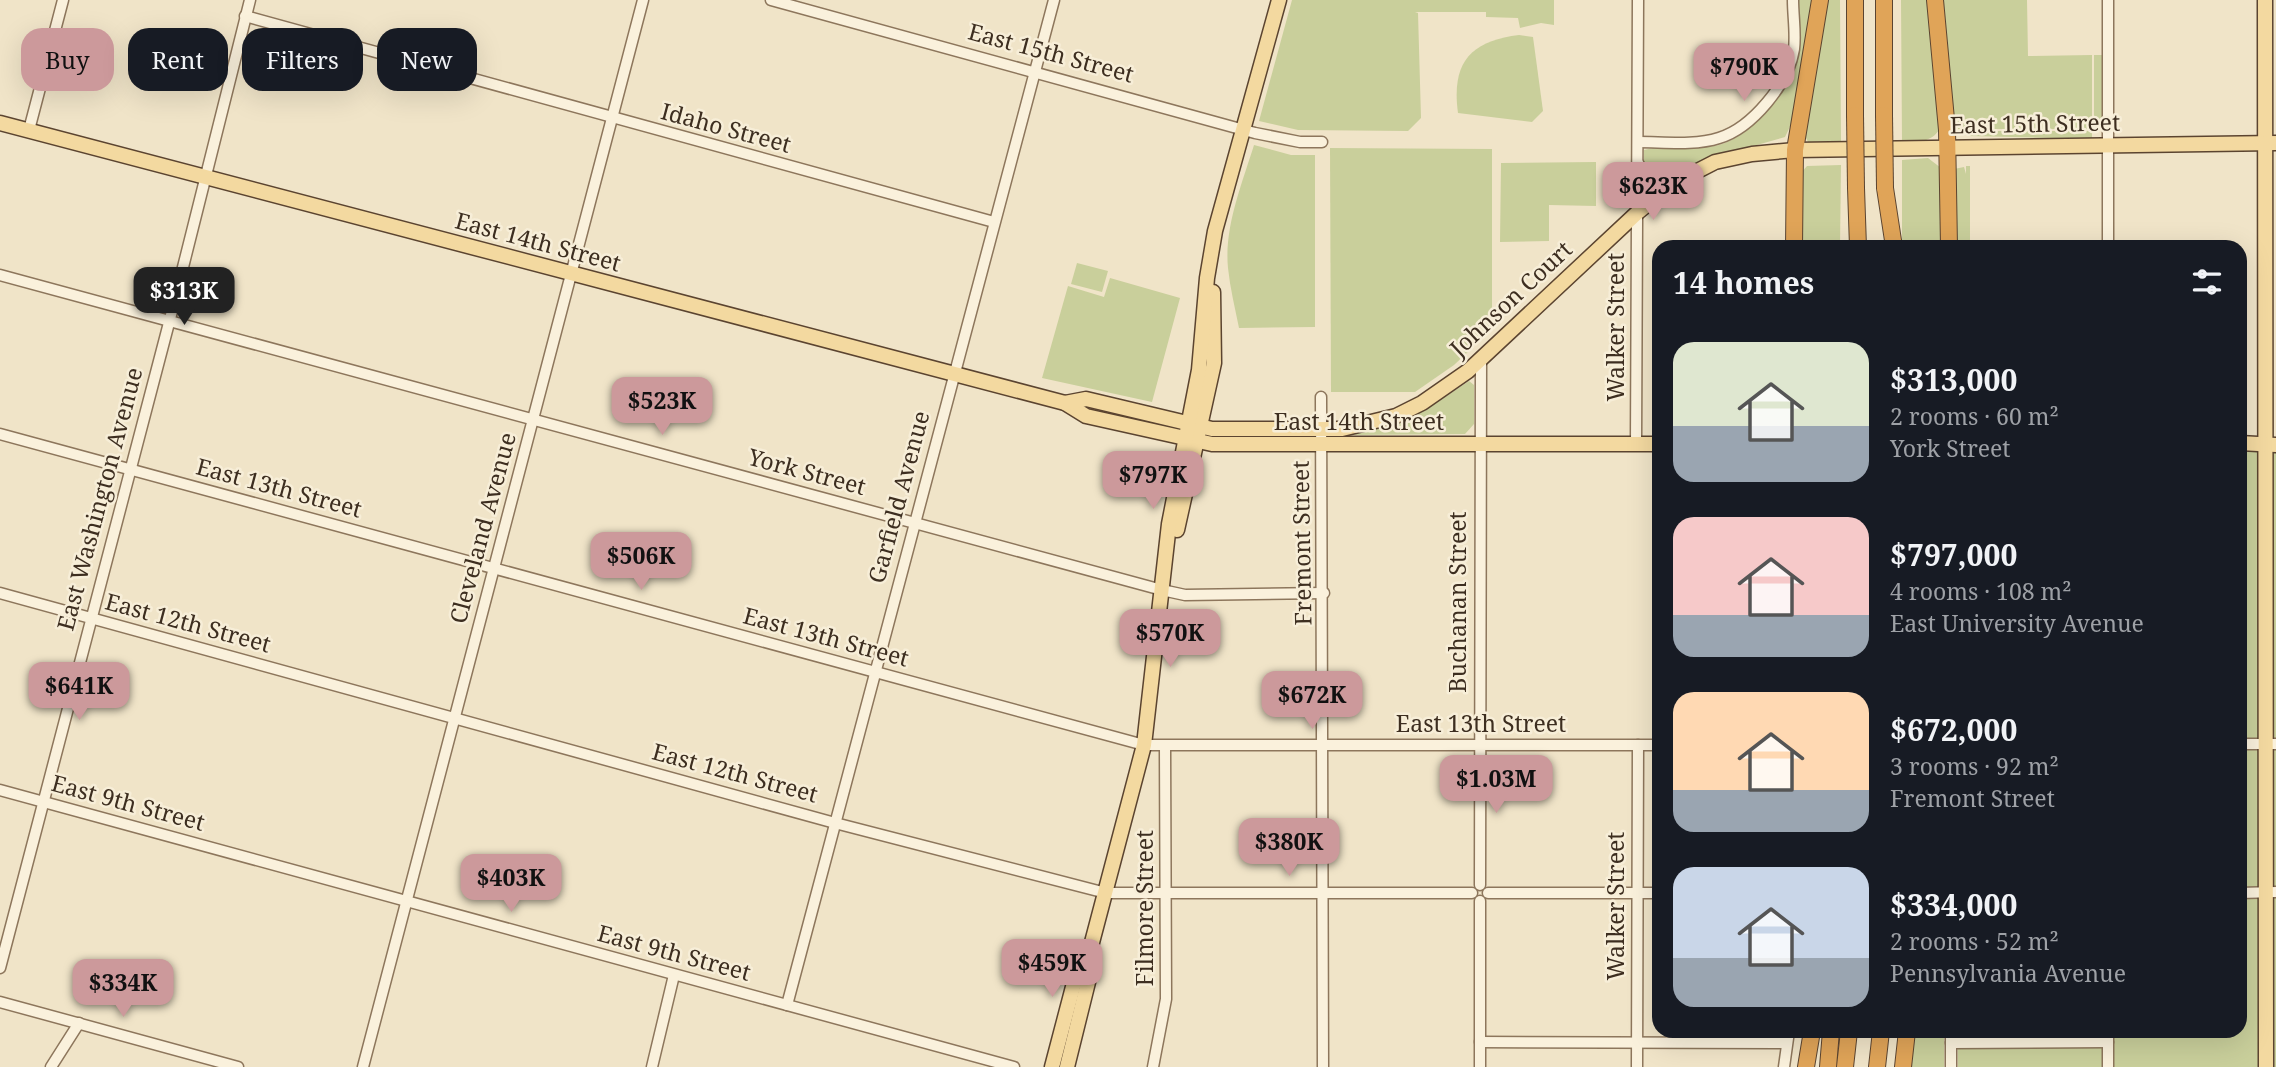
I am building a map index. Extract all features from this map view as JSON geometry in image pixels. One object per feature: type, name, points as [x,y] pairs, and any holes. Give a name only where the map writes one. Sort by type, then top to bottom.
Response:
[{"type":"highway","points":[[1794,240],[1795,150],[1820,0]]},
{"type":"highway","points":[[1855,0],[1858,240]]},
{"type":"highway","points":[[1884,0],[1885,240]]},
{"type":"highway","points":[[1935,0],[1948,148],[1949,240]]},
{"type":"highway","points":[[1885,188],[1893,240]]},
{"type":"highway","points":[[1850,240],[1857,195]]},
{"type":"highway","points":[[1806,1067],[1811,1038]]},
{"type":"highway","points":[[1828,1067],[1830,1038]]},
{"type":"highway","points":[[1844,1067],[1848,1038]]},
{"type":"highway","points":[[1877,1067],[1880,1038]]},
{"type":"highway","points":[[1903,1067],[1906,1038]]},
{"type":"main road","points":[[1052,1067],[1079,964],[1090,950],[1144,746],[1162,590],[1191,440],[1214,363],[1213,248],[1242,129],[1278,0]]},
{"type":"main road","points":[[2265,0],[2271,143],[2271,892],[2266,1067]]},
{"type":"main road","name":"East 14th Street","points":[[0,123],[1065,403],[1086,416],[1191,440],[1321,437]]},
{"type":"main road","name":"East 15th Street","points":[[1795,150],[2271,143]]},
{"type":"main road","name":"Johnson Court","points":[[1321,437],[1396,416],[1439,392],[1481,360],[1638,212],[1674,183],[1715,162],[1752,154],[1795,150]]},
{"type":"main road","name":"East 14th Street","points":[[1065,403],[1086,400],[1195,424],[1321,437],[1479,445],[1652,444]]},
{"type":"main road","points":[[2247,443],[2271,444]]},
{"type":"main road","points":[[1067,1067],[1092,965],[1090,950]]},
{"type":"street","points":[[29,130],[63,0]]},
{"type":"street","name":"East Washington Avenue","points":[[0,968],[3,939],[131,469],[250,0]]},
{"type":"street","name":"Cleveland Avenue","points":[[363,1067],[643,0]]},
{"type":"street","name":"East 15th Street","points":[[771,0],[1242,129],[1300,142],[1322,142]]},
{"type":"street","name":"Garfield Avenue","points":[[787,1005],[1054,0]]},
{"type":"street","name":"Walker Street","points":[[1636,444],[1638,0]]},
{"type":"street","points":[[1638,142],[1700,142],[1720,138],[1741,128],[1765,103],[1786,72],[1794,50],[1793,0]]},
{"type":"street","points":[[2108,0],[2108,240]]},
{"type":"street","name":"Idaho Street","points":[[245,16],[611,119],[994,222]]},
{"type":"street","points":[[1638,163],[1642,172],[1656,183],[1674,183]]},
{"type":"street","name":"York Street","points":[[0,275],[1162,590],[1185,595],[1324,593]]},
{"type":"street","name":"Buchanan Street","points":[[1480,1067],[1481,360]]},
{"type":"street","name":"Fremont Street","points":[[1321,397],[1324,593],[1323,1067]]},
{"type":"street","name":"East 13th Street","points":[[0,434],[1144,746],[1652,745]]},
{"type":"street","name":"East 12th Street","points":[[0,593],[835,823],[1106,893],[1652,893]]},
{"type":"street","points":[[2247,744],[2271,744]]},
{"type":"street","name":"Walker Street","points":[[1637,1067],[1638,745]]},
{"type":"street","name":"Filmore Street","points":[[1153,1067],[1166,999],[1165,747]]},
{"type":"street","name":"East 9th Street","points":[[0,790],[1014,1067]]},
{"type":"street","points":[[2247,892],[2271,892]]},
{"type":"street","points":[[652,1067],[674,975]]},
{"type":"street","points":[[0,1002],[238,1067]]},
{"type":"street","points":[[51,1067],[79,1023]]},
{"type":"street","points":[[1784,1067],[1787,1038]]},
{"type":"street","points":[[1951,1038],[1951,1067]]},
{"type":"street","points":[[2108,1038],[2108,1067]]},
{"type":"street","points":[[1480,1042],[1786,1043]]},
{"type":"green space","points":[[1292,0],[1554,0],[1554,25],[1541,23],[1520,28],[1518,18],[1486,17],[1486,12],[1415,12],[1418,13],[1421,118],[1408,131],[1298,130],[1259,121]]},
{"type":"green space","points":[[1798,0],[1812,0],[1801,89],[1785,137],[1739,150],[1671,179],[1651,177],[1644,163],[1644,150],[1719,145],[1746,131],[1770,107],[1789,78],[1795,63],[1799,43]]},
{"type":"green space","points":[[1825,0],[1840,0],[1841,141],[1808,142],[1804,134],[1820,49]]},
{"type":"green space","points":[[1901,0],[1930,0],[1941,126],[1930,139],[1919,141],[1902,142]]},
{"type":"green space","points":[[1941,0],[2027,0],[2028,56],[2092,55],[2092,129],[1958,129],[1953,122]]},
{"type":"green space","points":[[1519,35],[1533,37],[1543,111],[1532,122],[1458,113],[1458,80],[1468,57],[1488,43]]},
{"type":"green space","points":[[2094,55],[2103,55],[2102,127],[2094,129]]},
{"type":"green space","points":[[1966,131],[2092,131],[2092,139],[1969,136]]},
{"type":"green space","points":[[1254,145],[1291,155],[1315,155],[1315,327],[1239,328],[1227,253],[1231,221]]},
{"type":"green space","points":[[1330,148],[1492,149],[1492,329],[1454,365],[1415,392],[1331,392]]},
{"type":"green space","points":[[1928,158],[1941,168],[1943,240],[1902,240],[1902,160]]},
{"type":"green space","points":[[1596,162],[1596,206],[1549,205],[1549,241],[1500,242],[1501,163]]},
{"type":"green space","points":[[1841,165],[1840,240],[1800,240],[1801,173],[1807,166]]},
{"type":"green space","points":[[1966,166],[1970,166],[1970,240],[1955,240],[1954,169],[1964,167],[1966,174]]},
{"type":"green space","points":[[1077,263],[1108,271],[1102,292],[1071,284]]},
{"type":"green space","points":[[1110,278],[1180,298],[1152,402],[1042,378],[1068,286],[1104,297]]},
{"type":"green space","points":[[1469,381],[1474,385],[1474,424],[1465,434],[1353,435],[1406,418],[1433,405]]},
{"type":"green space","points":[[2247,452],[2276,452],[2276,1067],[1958,1067],[1958,1038],[2247,1038]]},
{"type":"green space","points":[[1912,1038],[1944,1038],[1944,1067],[1908,1067]]}]
